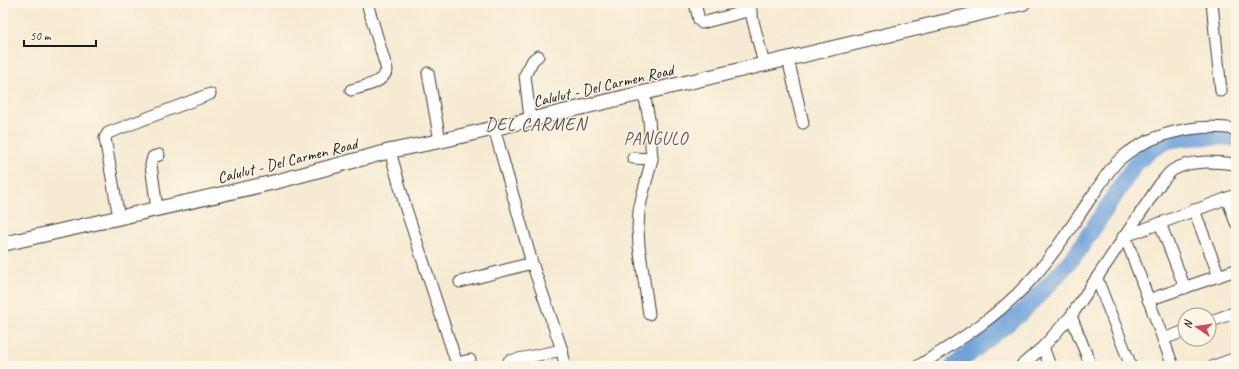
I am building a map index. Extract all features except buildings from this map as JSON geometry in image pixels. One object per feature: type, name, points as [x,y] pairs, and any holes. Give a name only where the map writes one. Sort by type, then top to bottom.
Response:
[{"type":"main road","name":"Calulut - Del Carmen Road","points":[[3,244],[274,182],[390,151],[440,141],[1023,3]]},
{"type":"street","points":[[351,90],[379,81],[385,75],[387,70],[367,3]]},
{"type":"street","points":[[695,3],[699,20],[702,23],[750,7],[764,64]]},
{"type":"street","points":[[1212,3],[1221,91]]},
{"type":"street","points":[[530,119],[525,75],[533,60],[538,56]]},
{"type":"street","points":[[788,59],[802,123]]},
{"type":"street","points":[[428,73],[440,141]]},
{"type":"street","points":[[644,93],[649,119],[652,159],[639,211],[638,228],[639,246],[649,314]]},
{"type":"street","points":[[119,218],[105,138],[106,135],[210,94]]},
{"type":"street","points":[[494,128],[532,263],[562,350],[566,366]]},
{"type":"street","points":[[918,366],[977,328],[1018,293],[1037,273],[1059,245],[1116,162],[1132,150],[1170,132],[1194,128],[1236,129]]},
{"type":"street","points":[[390,151],[406,209],[456,361],[458,363],[470,360]]},
{"type":"street","points":[[156,209],[151,165],[152,157],[159,155]]},
{"type":"street","points":[[632,158],[652,159]]},
{"type":"street","points":[[1021,366],[1043,347],[1071,316],[1160,184],[1173,171],[1186,165],[1199,163],[1236,164]]},
{"type":"street","points":[[1123,237],[1232,196],[1236,223]]},
{"type":"street","points":[[1194,210],[1219,276]]},
{"type":"street","points":[[1160,223],[1185,288]]},
{"type":"street","points":[[1123,237],[1128,244],[1173,366]]},
{"type":"street","points":[[460,282],[532,263]]},
{"type":"street","points":[[1148,300],[1236,270]]},
{"type":"street","points":[[1097,278],[1131,366]]},
{"type":"street","points":[[1217,319],[1236,312]]},
{"type":"street","points":[[1071,316],[1091,366]]},
{"type":"street","points":[[1163,339],[1177,334]]},
{"type":"street","points":[[1043,347],[1050,366]]},
{"type":"street","points":[[509,361],[562,350]]},
{"type":"street","points":[[1214,366],[1236,358]]},
{"type":"waterway","points":[[954,366],[1022,312],[1055,278],[1077,253],[1136,163],[1149,151],[1156,146],[1171,140],[1210,137],[1236,138]]},
{"type":"district","name":"DEL CARMEN","points":[[536,124]]},
{"type":"district","name":"PANGULO","points":[[656,138]]}]
